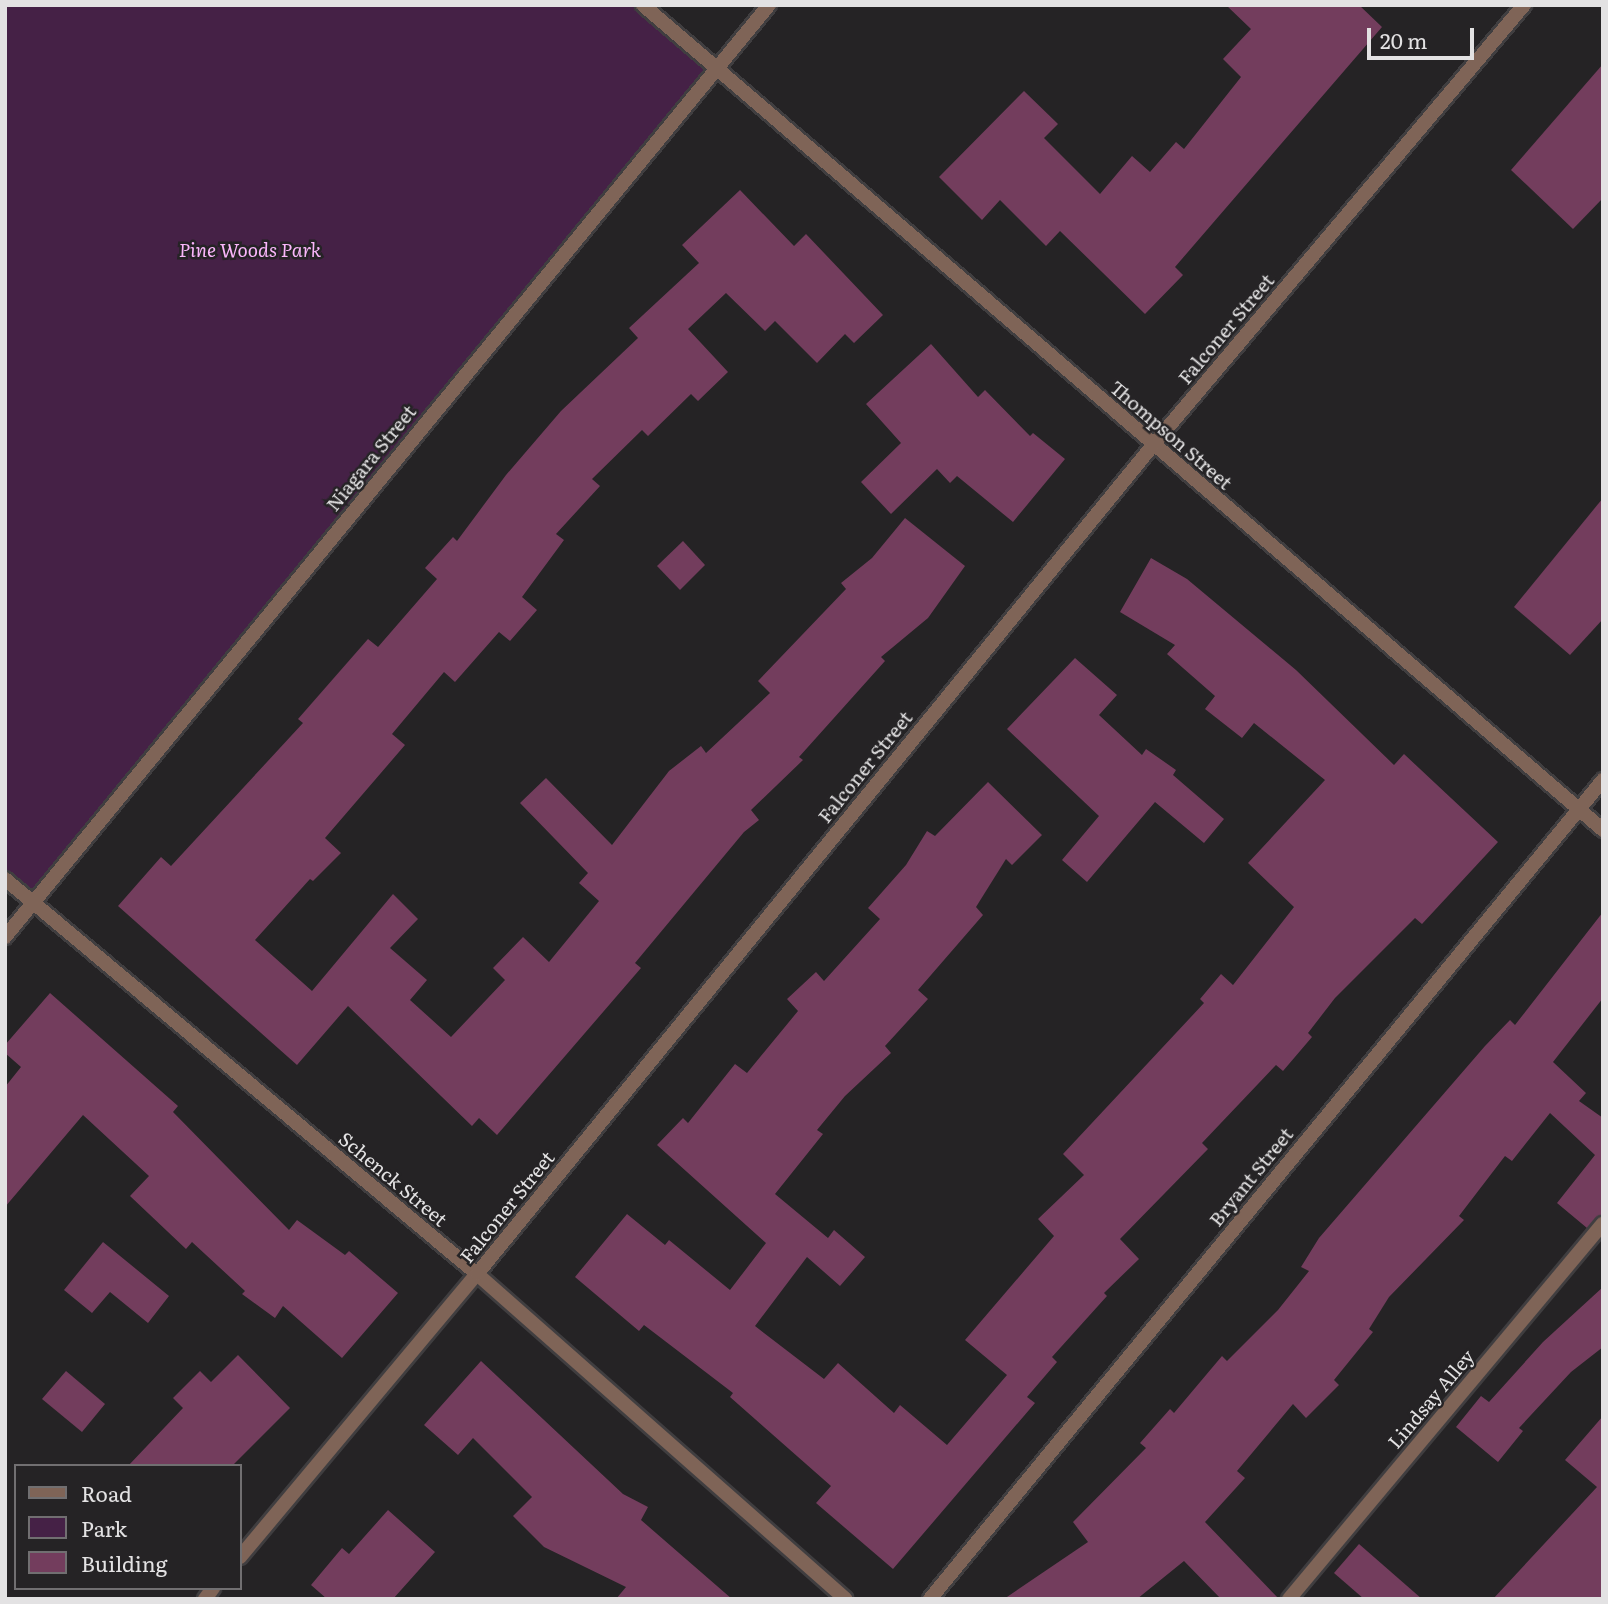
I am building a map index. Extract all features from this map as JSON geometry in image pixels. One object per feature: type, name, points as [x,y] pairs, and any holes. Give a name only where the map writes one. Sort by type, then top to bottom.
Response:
[{"type":"street","name":"Thompson Street","points":[[643,5],[1603,830]]},
{"type":"street","name":"Niagara Street","points":[[5,937],[714,67],[769,5]]},
{"type":"street","name":"Falconer Street","points":[[242,1555],[477,1274],[1153,445],[1524,5]]},
{"type":"street","name":"Bryant Street","points":[[930,1599],[1603,780]]},
{"type":"street","name":"Schenck Street","points":[[5,879],[477,1274],[845,1599]]},
{"type":"street","name":"Lindsay Alley","points":[[1289,1599],[1603,1224]]},
{"type":"green space","name":"Pine Woods Park","points":[[5,5],[643,5],[714,67],[34,903],[5,878]]},
{"type":"building","points":[[1226,5],[1359,5],[1382,27],[1175,267],[1183,275],[1145,314],[1060,231],[1046,246],[1000,200],[982,220],[939,177],[1024,91],[1058,124],[1044,138],[1100,194],[1132,156],[1150,172],[1176,142],[1184,149],[1241,77],[1223,59],[1251,29]]},
{"type":"building","points":[[1603,64],[1603,198],[1573,229],[1511,170]]},
{"type":"building","points":[[740,190],[794,246],[806,234],[883,315],[854,343],[845,334],[817,363],[775,321],[765,331],[726,293],[688,329],[728,372],[698,401],[691,394],[648,436],[642,430],[592,479],[600,486],[556,534],[564,540],[522,597],[537,610],[510,641],[499,632],[455,682],[444,672],[392,734],[405,745],[325,838],[341,853],[313,881],[310,879],[255,940],[312,991],[393,894],[418,919],[390,948],[427,980],[410,1000],[451,1037],[505,980],[493,968],[523,937],[549,962],[599,901],[579,883],[588,873],[520,803],[546,778],[612,845],[669,771],[701,746],[706,753],[770,693],[758,681],[846,589],[841,583],[872,558],[905,518],[965,566],[928,618],[881,657],[885,661],[799,757],[803,760],[751,810],[759,820],[744,832],[635,963],[641,968],[497,1135],[479,1118],[472,1126],[348,1006],[297,1065],[118,906],[161,857],[171,866],[303,723],[298,719],[368,639],[378,647],[437,579],[425,568],[453,537],[457,541],[506,475],[561,411],[638,338],[629,328],[699,263],[682,245]]},
{"type":"building","points":[[931,344],[978,397],[985,390],[1030,436],[1033,433],[1065,459],[1013,522],[957,476],[950,483],[937,469],[891,514],[861,482],[901,443],[866,404]]},
{"type":"building","points":[[1603,498],[1603,619],[1570,655],[1514,607]]},
{"type":"building","points":[[683,541],[705,565],[680,590],[657,566]]},
{"type":"building","points":[[1151,558],[1187,579],[1296,670],[1394,765],[1404,754],[1498,842],[1422,924],[1415,918],[1335,998],[1308,1033],[1312,1037],[1283,1071],[1276,1065],[1202,1143],[1208,1149],[1120,1239],[1139,1259],[1104,1293],[1107,1296],[1052,1357],[1057,1362],[1027,1397],[1035,1403],[893,1569],[816,1503],[831,1486],[730,1397],[733,1393],[644,1325],[639,1331],[575,1277],[627,1214],[665,1245],[669,1240],[730,1290],[766,1243],[657,1145],[683,1118],[688,1123],[735,1064],[747,1073],[798,1011],[787,999],[816,972],[824,981],[880,919],[868,908],[906,865],[927,831],[935,836],[988,782],[1042,835],[1012,865],[1006,859],[976,907],[983,915],[918,990],[928,999],[885,1046],[891,1053],[845,1096],[817,1130],[823,1134],[775,1194],[828,1238],[834,1230],[865,1257],[840,1286],[807,1257],[755,1326],[824,1379],[838,1363],[894,1413],[900,1405],[947,1445],[1007,1375],[965,1340],[1054,1236],[1038,1219],[1084,1175],[1063,1154],[1204,1003],[1200,999],[1221,974],[1233,985],[1294,907],[1248,863],[1325,780],[1254,723],[1242,738],[1205,709],[1215,696],[1167,654],[1175,645],[1120,612]]},
{"type":"building","points":[[1075,658],[1117,695],[1099,715],[1142,755],[1146,749],[1176,770],[1173,775],[1224,819],[1204,843],[1155,802],[1087,882],[1062,860],[1099,816],[1007,729]]},
{"type":"building","points":[[1603,912],[1603,998],[1553,1062],[1586,1093],[1579,1101],[1603,1118],[1603,1215],[1587,1228],[1557,1203],[1595,1155],[1550,1113],[1512,1161],[1505,1156],[1459,1216],[1464,1220],[1389,1297],[1369,1329],[1373,1332],[1334,1380],[1339,1385],[1306,1418],[1293,1404],[1237,1471],[1245,1478],[1205,1522],[1279,1599],[1221,1599],[1184,1561],[1137,1599],[1004,1599],[1088,1542],[1073,1522],[1146,1448],[1140,1443],[1170,1409],[1174,1413],[1222,1356],[1227,1361],[1278,1310],[1309,1271],[1301,1267],[1319,1238],[1485,1046],[1510,1020],[1515,1025]]},
{"type":"building","points":[[50,993],[178,1106],[173,1112],[289,1230],[297,1220],[345,1255],[349,1251],[398,1293],[342,1358],[283,1306],[275,1318],[242,1294],[245,1291],[192,1242],[186,1249],[130,1196],[149,1176],[83,1115],[5,1207],[5,1087],[21,1067],[5,1053],[5,1045]]},
{"type":"building","points":[[103,1242],[169,1296],[148,1323],[110,1292],[92,1313],[64,1290]]},
{"type":"building","points":[[1603,1287],[1603,1347],[1571,1372],[1519,1428],[1523,1431],[1498,1462],[1456,1427],[1481,1396],[1489,1402],[1543,1342]]},
{"type":"building","points":[[238,1355],[290,1408],[234,1464],[130,1464],[183,1408],[173,1398],[200,1371],[211,1382]]},
{"type":"building","points":[[481,1361],[623,1494],[648,1507],[641,1520],[732,1599],[616,1599],[626,1587],[544,1547],[513,1516],[532,1497],[473,1438],[458,1455],[424,1425]]},
{"type":"building","points":[[66,1371],[105,1404],[82,1432],[42,1399]]},
{"type":"building","points":[[1603,1416],[1603,1599],[1493,1599],[1597,1487],[1565,1460]]},
{"type":"building","points":[[388,1510],[435,1552],[393,1599],[327,1599],[311,1585],[342,1548],[349,1554]]},
{"type":"building","points":[[1359,1544],[1422,1599],[1364,1599],[1334,1573]]}]
